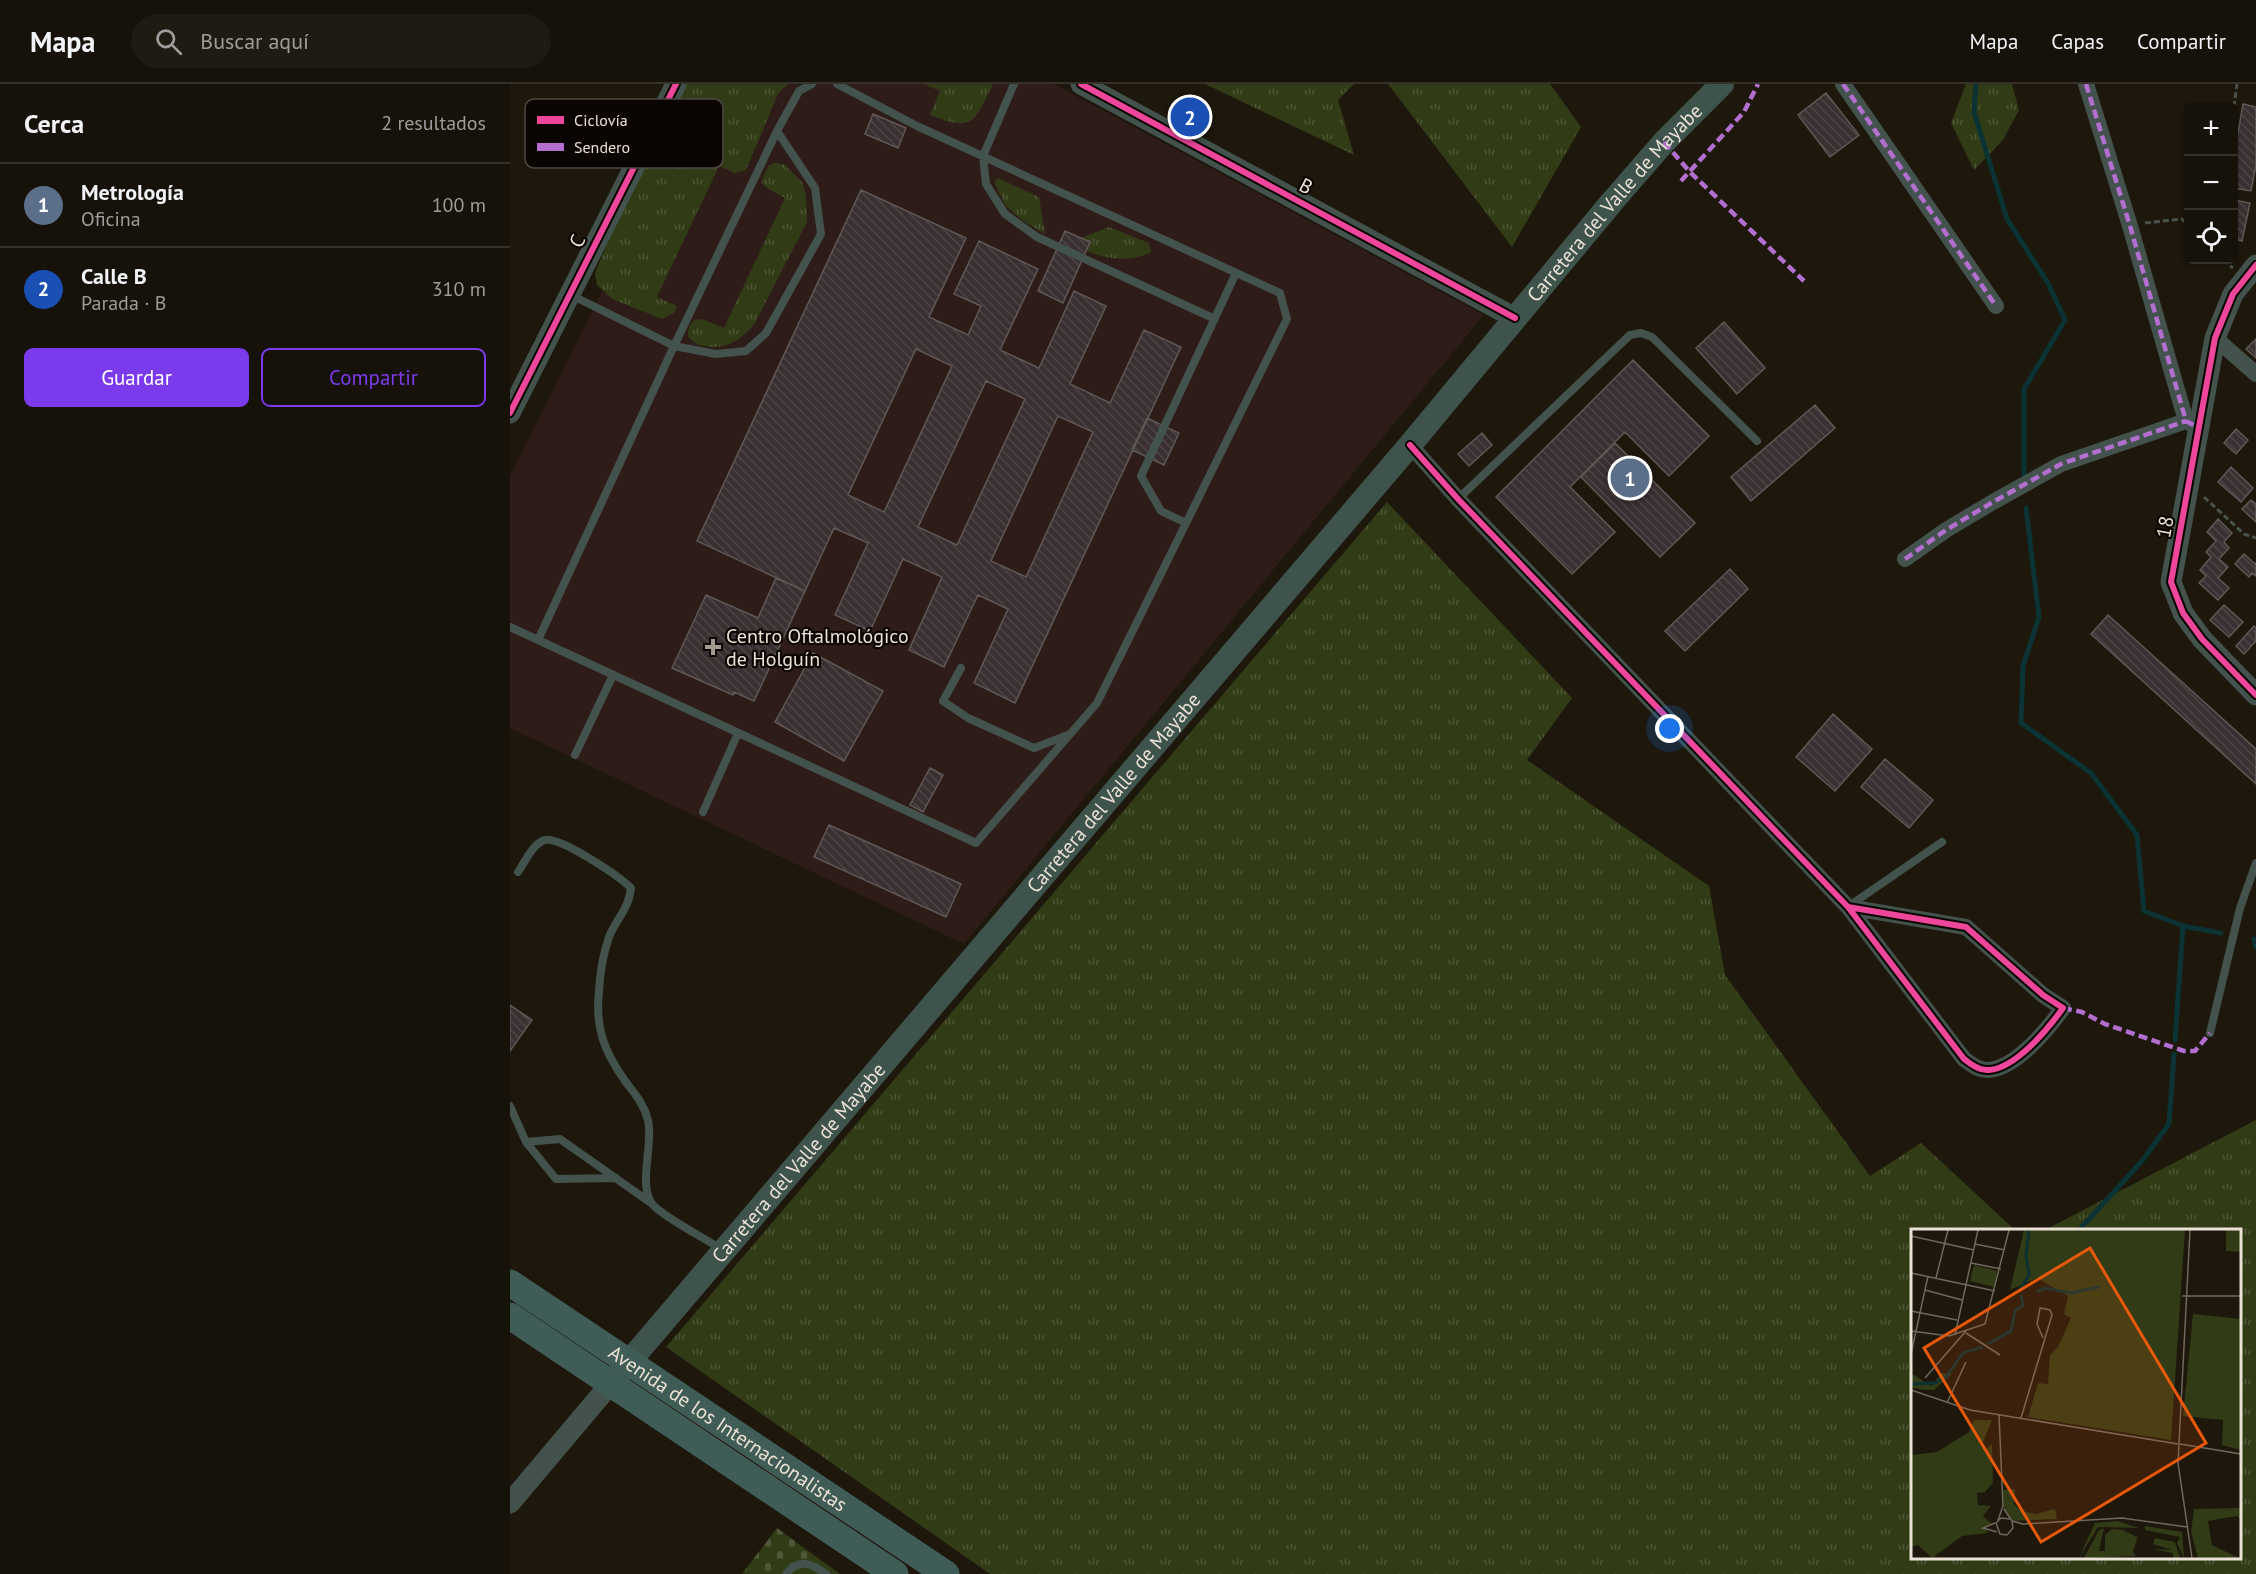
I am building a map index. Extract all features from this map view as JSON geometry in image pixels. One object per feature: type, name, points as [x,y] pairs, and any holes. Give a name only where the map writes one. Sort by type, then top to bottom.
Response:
[{"type":"highway","name":"Avenida de los Internacionalistas","points":[[510,1283],[946,1574]]},
{"type":"highway","name":"Avenida de los Internacionalistas","points":[[510,1316],[612,1382],[895,1574]]},
{"type":"main road","name":"Carretera del Valle de Mayabe","points":[[612,1382],[1410,445],[1664,142],[1722,84]]},
{"type":"street","name":"C","points":[[667,99],[675,84]]},
{"type":"street","name":"B","points":[[1081,84],[1515,318]]},
{"type":"street","points":[[1843,84],[1996,306]]},
{"type":"street","points":[[1905,559],[1993,501],[2061,464],[2192,425],[2086,84]]},
{"type":"street","name":"C","points":[[510,413],[632,168]]},
{"type":"street","name":"18","points":[[2256,265],[2233,294],[2215,338],[2192,425],[2190,484],[2171,582],[2183,613],[2202,639],[2256,695]]},
{"type":"street","points":[[2215,338],[2256,374]]},
{"type":"street","points":[[1410,445],[1458,499],[1848,907],[1964,1059],[1976,1068],[1988,1071],[2006,1065],[2047,1031],[2063,1008],[2043,995],[1966,927],[1848,907]]},
{"type":"street","name":"Carretera del Valle de Mayabe","points":[[510,1503],[612,1382]]},
{"type":"lane","points":[[538,640],[777,130],[799,91],[812,84]]},
{"type":"lane","points":[[510,627],[976,843],[1097,703],[1287,319],[1280,293],[918,126],[837,84]]},
{"type":"lane","points":[[1014,84],[982,156],[986,184],[1005,214],[1037,237],[1215,319]]},
{"type":"lane","points":[[568,294],[674,346],[716,354],[746,351],[766,333],[821,234],[814,188],[777,130]]},
{"type":"lane","points":[[1186,523],[1161,511],[1141,476],[1236,273]]},
{"type":"lane","points":[[1458,499],[1630,335],[1641,333],[1652,337],[1757,441]]},
{"type":"lane","points":[[961,668],[943,701],[968,718],[1034,748],[1071,733]]},
{"type":"lane","points":[[575,755],[613,675]]},
{"type":"lane","points":[[702,812],[738,733]]},
{"type":"lane","points":[[518,872],[537,844],[545,840],[552,840],[612,872],[631,888],[630,901],[610,936],[603,961],[598,1019],[602,1040],[609,1057],[644,1106],[649,1125],[646,1189],[653,1205]]},
{"type":"lane","points":[[1848,907],[1942,842]]},
{"type":"lane","points":[[2210,1033],[2240,908],[2256,863]]},
{"type":"lane","points":[[510,1106],[526,1142],[556,1179],[616,1178]]},
{"type":"lane","points":[[526,1142],[560,1139],[653,1205],[724,1250]]},
{"type":"lane","points":[[786,1574],[799,1563],[806,1563],[826,1574]]},
{"type":"path","points":[[2235,102],[2237,84]]},
{"type":"path","points":[[2130,226],[2182,219],[2184,221]]},
{"type":"path","points":[[2190,484],[2244,534],[2256,538]]},
{"type":"shaded area","points":[[705,84],[1054,84],[1484,315],[964,944],[510,728],[510,476],[663,168],[723,168],[723,99],[698,99]]},
{"type":"green space","points":[[686,84],[788,84],[778,94],[746,170],[735,173],[723,168],[723,99],[678,99]]},
{"type":"green space","points":[[924,84],[993,84],[976,116],[970,121],[956,123],[930,115],[940,91]]},
{"type":"green space","points":[[1205,84],[1354,84],[1338,100],[1354,155]]},
{"type":"green space","points":[[1388,84],[1550,84],[1581,127],[1512,247]]},
{"type":"green space","points":[[1966,84],[2012,84],[2019,110],[2003,140],[1974,170],[1951,123]]},
{"type":"green space","points":[[774,163],[784,164],[802,182],[806,195],[807,222],[750,329],[739,339],[726,345],[701,346],[688,336],[691,324],[695,319],[705,320],[724,328],[785,198],[761,183],[768,166]]},
{"type":"green space","points":[[644,168],[718,168],[657,297],[677,306],[674,313],[662,319],[612,299],[597,285],[595,273],[613,229]]},
{"type":"green space","points":[[998,178],[1039,197],[1045,234],[1022,220],[1005,205],[994,182]]},
{"type":"green space","points":[[1109,227],[1149,243],[1151,252],[1135,258],[1118,259],[1086,251],[1090,242],[1081,238]]},
{"type":"green space","points":[[1387,502],[1572,698],[1527,760],[1709,886],[1725,975],[1870,1176],[1921,1143],[2014,1229],[1911,1229],[1911,1559],[2241,1559],[2241,1229],[2047,1229],[2256,1120],[2256,1574],[990,1574],[666,1347]]},
{"type":"green space","points":[[777,1528],[840,1574],[742,1574]]},
{"type":"building","points":[[1826,93],[1859,135],[1830,157],[1798,115]]},
{"type":"building","points":[[2243,104],[2256,107],[2256,165],[2251,191],[2238,189],[2238,133]]},
{"type":"building","points":[[873,114],[906,128],[898,148],[865,134]]},
{"type":"building","points":[[861,190],[966,238],[929,317],[968,335],[981,306],[954,294],[979,241],[1038,269],[1000,350],[1039,368],[1074,291],[1106,306],[1070,384],[1110,403],[1144,330],[1181,347],[1015,703],[974,683],[1008,609],[978,595],[944,667],[909,650],[942,577],[903,559],[870,631],[835,615],[868,543],[834,528],[805,591],[697,541]],"holes":[[[916,349],[952,366],[884,512],[848,495]],[[986,381],[1025,399],[957,545],[918,527]],[[1058,416],[1093,432],[1026,577],[991,561]]]},
{"type":"building","points":[[2238,201],[2250,203],[2242,241],[2238,240]]},
{"type":"building","points":[[1065,231],[1090,242],[1063,303],[1038,291]]},
{"type":"building","points":[[1724,322],[1765,368],[1737,394],[1696,348]]},
{"type":"building","points":[[2256,339],[2256,358],[2246,349]]},
{"type":"building","points":[[1633,360],[1709,436],[1669,476],[1625,432],[1570,487],[1615,532],[1572,574],[1496,497]]},
{"type":"building","points":[[1815,405],[1835,428],[1751,501],[1731,477]]},
{"type":"building","points":[[1147,418],[1179,433],[1164,465],[1132,450]]},
{"type":"building","points":[[2236,429],[2248,440],[2236,454],[2224,443]]},
{"type":"building","points":[[1482,433],[1492,445],[1469,466],[1458,454]]},
{"type":"building","points":[[1615,443],[1695,523],[1660,557],[1581,477]]},
{"type":"building","points":[[2231,467],[2253,488],[2241,502],[2218,482]]},
{"type":"building","points":[[2251,500],[2256,504],[2256,522],[2242,509]]},
{"type":"building","points":[[2218,519],[2232,533],[2224,542],[2229,548],[2219,559],[2228,567],[2218,578],[2229,588],[2218,600],[2199,583],[2206,576],[2200,570],[2211,557],[2206,552],[2216,541],[2207,532]]},
{"type":"building","points":[[2244,554],[2256,563],[2256,576],[2252,573],[2249,577],[2235,564]]},
{"type":"building","points":[[1730,569],[1748,589],[1685,651],[1665,631]]},
{"type":"building","points":[[776,578],[805,591],[754,701],[734,692],[733,695],[672,668],[706,595],[758,618]]},
{"type":"building","points":[[2224,605],[2243,622],[2229,637],[2210,620]]},
{"type":"building","points":[[2108,615],[2256,749],[2256,784],[2091,634]]},
{"type":"building","points":[[2254,626],[2256,641],[2244,654],[2236,646]]},
{"type":"building","points":[[813,653],[883,691],[844,761],[775,722]]},
{"type":"building","points":[[1833,714],[1872,749],[1835,791],[1796,757]]},
{"type":"building","points":[[1885,759],[1933,800],[1909,828],[1861,787]]},
{"type":"building","points":[[930,768],[943,775],[923,812],[910,805]]},
{"type":"building","points":[[829,825],[961,884],[946,917],[814,857]]},
{"type":"building","points":[[510,1005],[532,1020],[510,1051]]},
{"type":"waterway","points":[[1976,84],[1974,112],[2007,219],[2048,283],[2065,320],[2024,389],[2024,476]]},
{"type":"waterway","points":[[2026,508],[2039,617],[2023,666],[2021,723],[2091,773],[2137,835],[2144,911],[2183,926],[2221,933]]},
{"type":"waterway","points":[[2175,1040],[2183,926]]},
{"type":"waterway","points":[[2254,939],[2256,947]]},
{"type":"waterway","points":[[2080,1229],[2142,1161],[2169,1124],[2174,1054]]},
{"type":"marked path","points":[[1681,181],[1744,112],[1758,84]]},
{"type":"marked path","points":[[1843,84],[1996,306]]},
{"type":"marked path","points":[[2086,84],[2186,421],[2199,428]]},
{"type":"marked path","points":[[1664,142],[1690,172],[1804,281]]},
{"type":"marked path","points":[[1905,559],[1946,530],[2061,464],[2186,421]]},
{"type":"marked path","points":[[2063,1008],[2082,1012],[2105,1024],[2184,1051],[2195,1051],[2210,1033]]},
{"type":"cycle path","points":[[668,99],[676,84]]},
{"type":"cycle path","points":[[1081,84],[1515,318]]},
{"type":"cycle path","points":[[510,413],[634,168]]},
{"type":"cycle path","points":[[2256,265],[2233,294],[2215,338],[2171,582],[2183,613],[2202,639],[2256,695]]},
{"type":"cycle path","points":[[1410,445],[1458,499],[1848,907],[1964,1059],[1975,1067],[1985,1070],[1999,1068],[2030,1046],[2063,1008],[2043,995],[1966,927],[1848,907]]},
{"type":"place","name":"Calle B","points":[[1190,117]]},
{"type":"place","name":"Metrología","points":[[1630,478]]},
{"type":"place","name":"Centro Oftalmológico de Holguín","points":[[713,647]]}]
